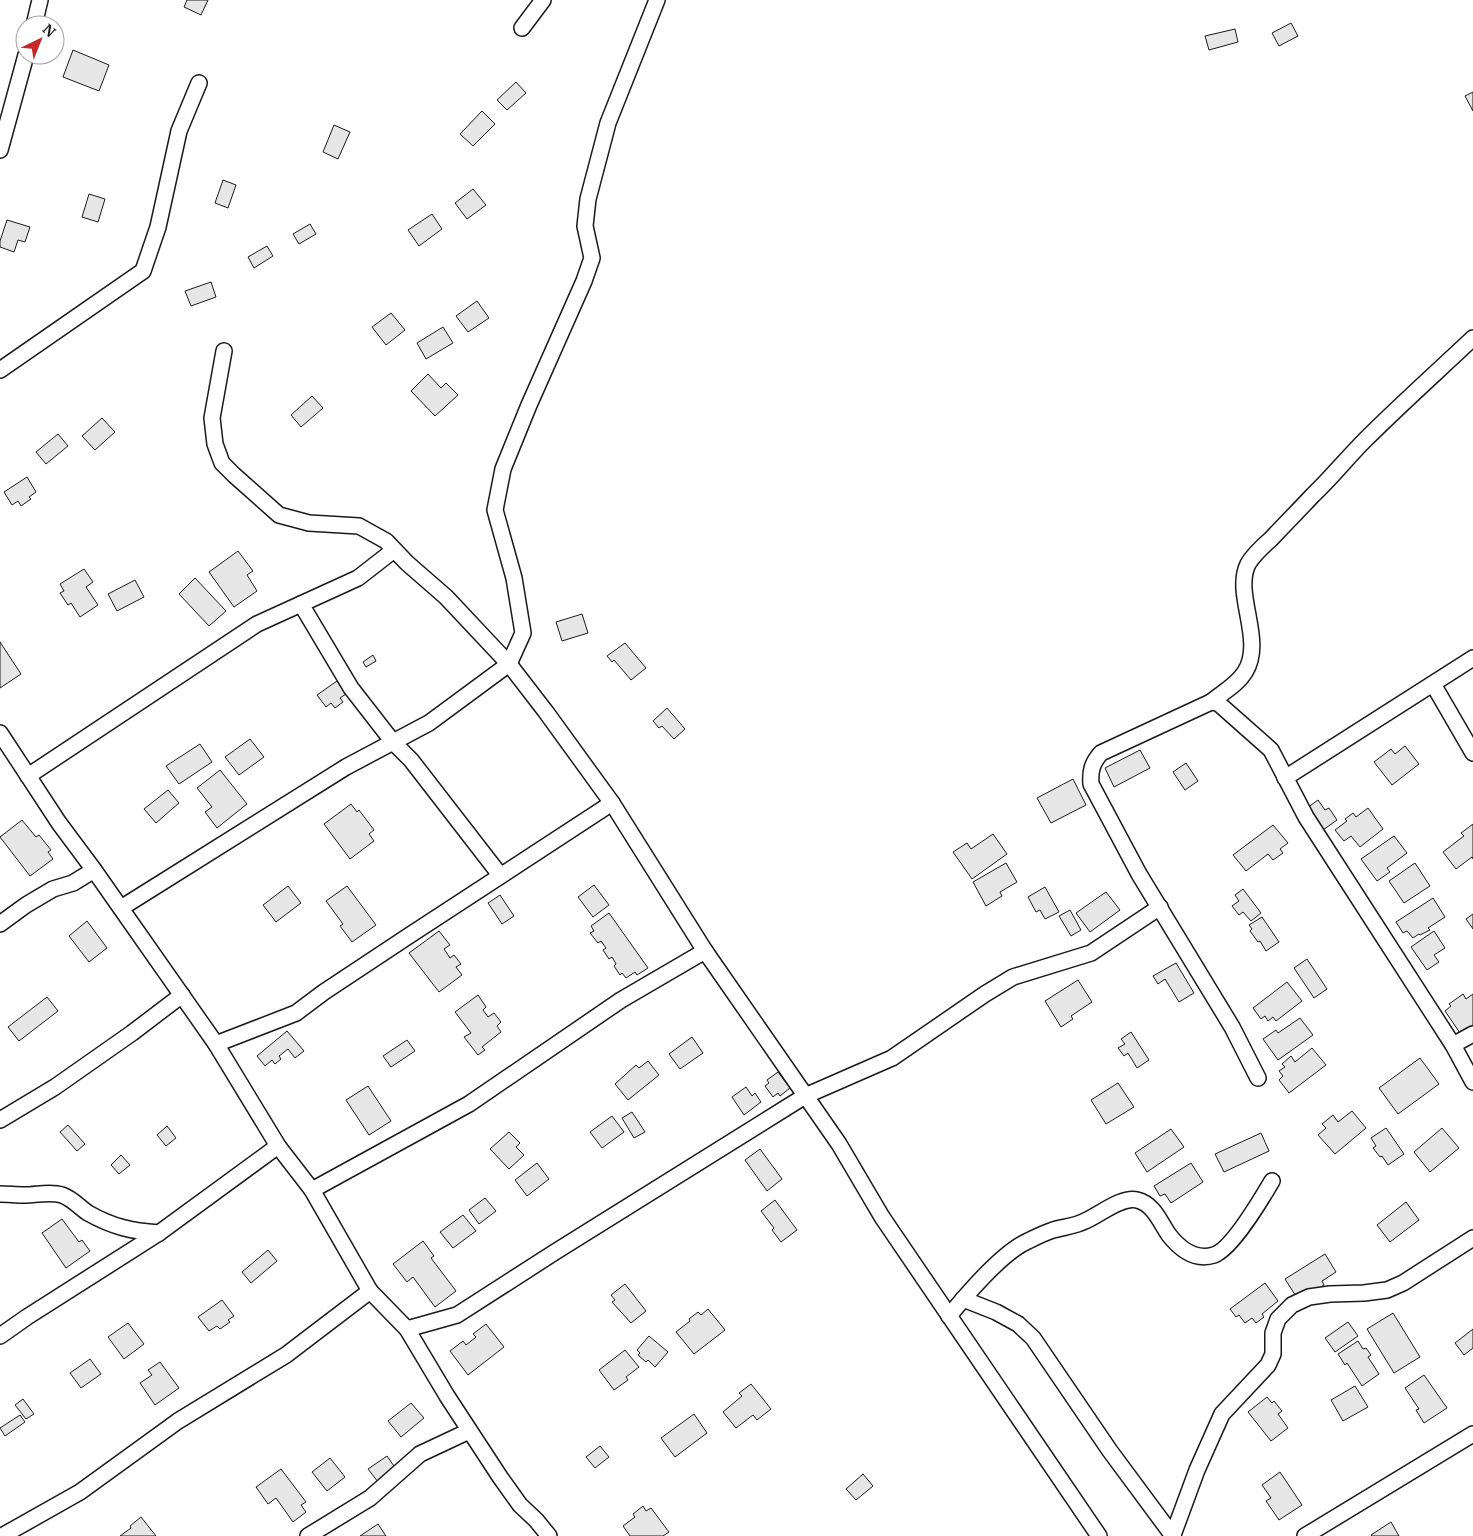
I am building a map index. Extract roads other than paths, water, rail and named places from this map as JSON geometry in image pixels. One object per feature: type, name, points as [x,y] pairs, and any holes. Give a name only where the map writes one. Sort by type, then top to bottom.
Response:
[{"type":"street","points":[[36,15],[40,0]]},
{"type":"street","points":[[522,28],[542,0]]},
{"type":"street","points":[[121,908],[346,767],[429,723],[509,664],[523,633],[514,578],[495,510],[504,469],[529,405],[584,281],[592,258],[585,226],[588,199],[608,123],[658,0]]},
{"type":"street","points":[[0,147],[23,65]]},
{"type":"street","points":[[0,370],[143,271],[158,227],[179,131],[199,83]]},
{"type":"street","points":[[1258,1078],[1232,1027],[1139,874],[1091,784],[1090,773],[1094,761],[1101,753],[1211,702],[1241,678],[1247,670],[1252,656],[1252,639],[1244,583],[1248,564],[1259,550],[1326,483],[1365,440],[1473,338]]},
{"type":"street","points":[[224,351],[212,418],[215,444],[222,463],[278,515],[309,523],[359,526],[386,541],[407,563],[446,597],[509,664],[612,803],[705,951],[839,1144],[882,1217],[1099,1536]]},
{"type":"street","points":[[28,776],[257,624],[358,578],[394,550]]},
{"type":"street","points":[[301,604],[351,688],[393,742],[412,760],[500,875]]},
{"type":"street","points":[[1285,778],[1473,658]]},
{"type":"street","points":[[1432,684],[1473,753]]},
{"type":"street","points":[[1211,702],[1218,702],[1271,750],[1306,818],[1453,1045],[1473,1082]]},
{"type":"street","points":[[0,733],[59,823],[216,1044],[278,1146],[312,1190],[370,1290],[407,1329],[469,1430],[520,1506],[536,1520],[549,1536]]},
{"type":"street","points":[[216,1044],[296,1013],[324,992],[500,875],[612,803]]},
{"type":"street","points":[[0,924],[26,905],[53,889],[73,883],[94,870]]},
{"type":"street","points":[[407,1329],[457,1315],[554,1252],[805,1096],[892,1058],[1013,977],[1091,953],[1160,907]]},
{"type":"street","points":[[312,1190],[469,1104],[621,1000],[705,951]]},
{"type":"street","points":[[0,1120],[55,1087],[182,995]]},
{"type":"street","points":[[1453,1045],[1473,1034]]},
{"type":"street","points":[[0,1336],[159,1233],[278,1146]]},
{"type":"street","points":[[949,1316],[963,1299],[1004,1258],[1026,1242],[1050,1231],[1083,1222],[1124,1200],[1136,1199],[1146,1204],[1156,1213],[1170,1236],[1183,1250],[1198,1257],[1215,1255],[1231,1241],[1253,1213],[1272,1181]]},
{"type":"street","points":[[0,1194],[50,1193],[61,1195],[70,1199],[86,1212],[123,1229],[159,1233]]},
{"type":"street","points":[[1173,1536],[1197,1470],[1222,1414],[1268,1365],[1273,1354],[1273,1333],[1278,1319],[1292,1306],[1309,1298],[1330,1294],[1364,1293],[1395,1287],[1473,1238]]},
{"type":"street","points":[[2,1536],[80,1492],[178,1421],[286,1355],[370,1290]]},
{"type":"street","points":[[963,1299],[996,1312],[1018,1324],[1033,1338],[1110,1451],[1173,1536]]},
{"type":"street","points":[[308,1536],[370,1498],[420,1454],[469,1430]]},
{"type":"street","points":[[1305,1536],[1473,1434]]}]
